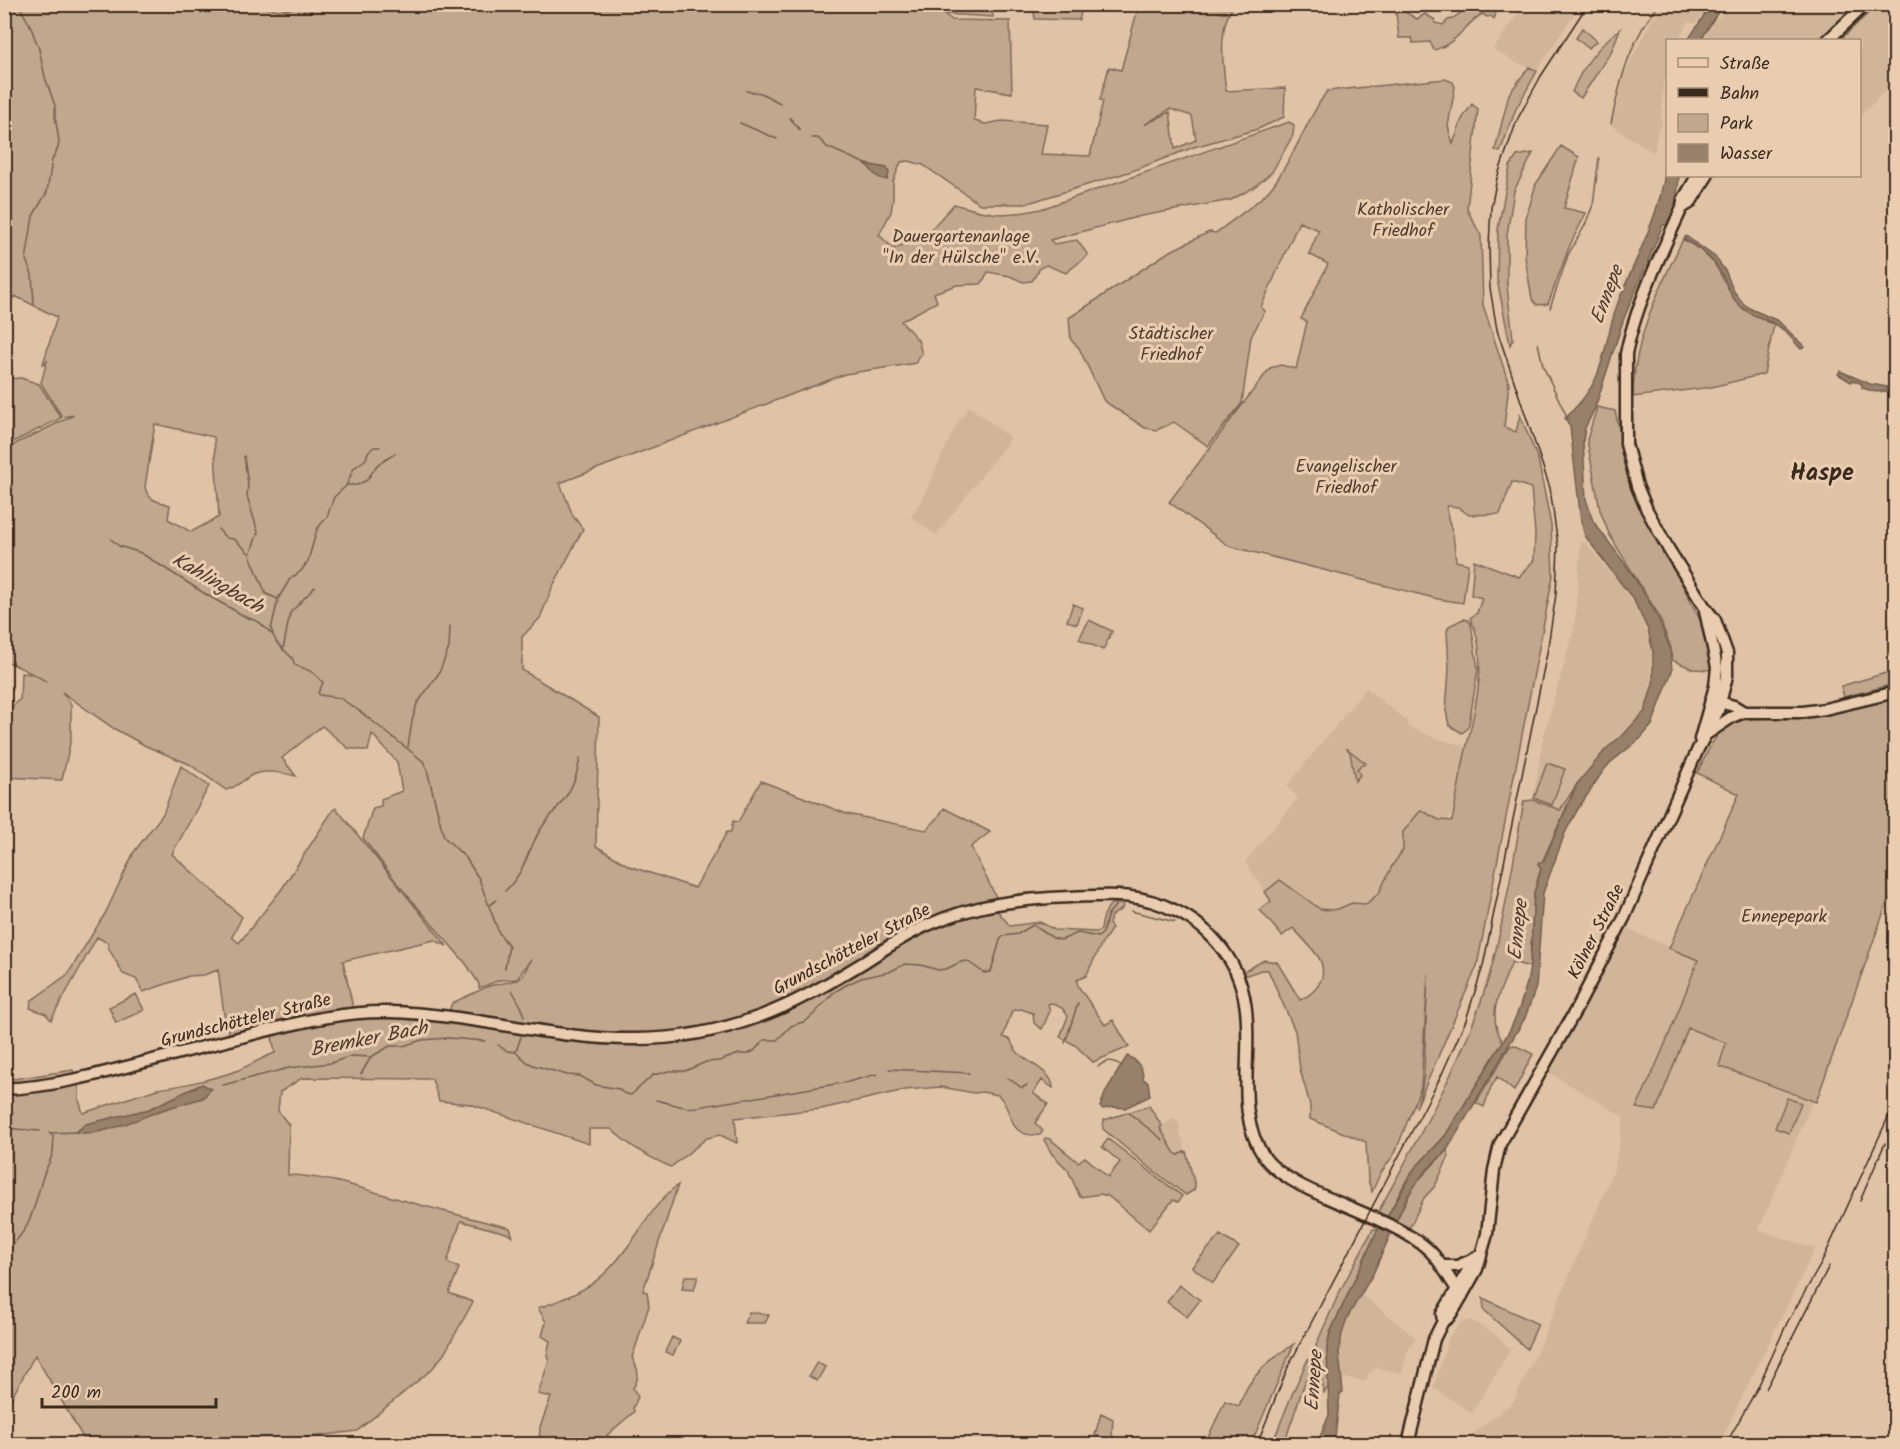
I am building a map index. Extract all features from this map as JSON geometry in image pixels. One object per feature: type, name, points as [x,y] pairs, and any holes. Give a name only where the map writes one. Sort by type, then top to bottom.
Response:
[{"type":"main road","points":[[1829,39],[1866,4]]},
{"type":"main road","points":[[1683,208],[1683,200],[1696,177]]},
{"type":"main road","points":[[1683,208],[1690,203],[1706,177]]},
{"type":"main road","name":"Kölner Straße","points":[[1459,1293],[1477,1269],[1487,1234],[1496,1156],[1512,1122],[1617,932],[1698,749],[1708,733],[1728,665],[1719,642],[1715,620],[1669,550],[1647,510],[1637,486],[1619,416],[1620,383],[1636,316],[1683,208]]},
{"type":"main road","points":[[1717,704],[1740,713],[1803,712],[1896,692]]},
{"type":"main road","name":"Kölner Straße","points":[[1698,749],[1703,724],[1717,704]]},
{"type":"main road","points":[[1708,733],[1740,713]]},
{"type":"main road","name":"Grundschötteler Straße","points":[[4,1089],[51,1085],[300,1022],[346,1014],[389,1012],[446,1016],[568,1035],[637,1039],[671,1037],[716,1029],[759,1017],[801,999],[926,926],[962,912],[998,902],[1029,898],[1125,895],[1157,902],[1187,916],[1210,934],[1233,966],[1247,1005],[1246,1092],[1250,1122],[1266,1159],[1288,1178],[1302,1186],[1397,1230],[1421,1244],[1442,1266],[1459,1293]]},
{"type":"main road","points":[[1408,1444],[1431,1350],[1443,1321],[1442,1314],[1459,1293],[1474,1259],[1482,1250]]},
{"type":"main road","points":[[1442,1266],[1457,1266],[1474,1259]]},
{"type":"shaded area","points":[[1524,5],[1580,5],[1537,71],[1493,49]]},
{"type":"shaded area","points":[[1664,5],[1710,5],[1695,24],[1689,21],[1679,39],[1666,39],[1666,74],[1663,85],[1661,126],[1657,132],[1654,153],[1612,126],[1625,72],[1651,21]]},
{"type":"shaded area","points":[[1730,5],[1873,5],[1837,39],[1824,39],[1854,6],[1820,39],[1704,39],[1713,23]]},
{"type":"shaded area","points":[[1877,5],[1895,5],[1895,80],[1861,116],[1861,39],[1841,39]]},
{"type":"shaded area","points":[[969,406],[1011,438],[936,535],[911,517],[923,497],[954,429]]},
{"type":"shaded area","points":[[1581,542],[1585,542],[1622,586],[1637,610],[1652,654],[1650,691],[1642,714],[1605,749],[1580,779],[1560,810],[1533,800],[1544,734],[1574,629]]},
{"type":"shaded area","points":[[1366,688],[1407,721],[1408,726],[1435,738],[1465,746],[1456,803],[1448,822],[1420,810],[1403,832],[1403,850],[1392,866],[1379,893],[1366,904],[1352,903],[1338,909],[1320,909],[1280,880],[1265,892],[1245,862],[1298,798],[1287,786]]},
{"type":"shaded area","points":[[1625,928],[1705,962],[1724,1036],[1727,1067],[1815,1095],[1759,1230],[1815,1249],[1719,1444],[1460,1444],[1513,1402],[1540,1345],[1615,1167],[1624,1117],[1548,1072]]},
{"type":"shaded area","points":[[1174,1118],[1180,1126],[1186,1150],[1177,1155],[1160,1127]]},
{"type":"shaded area","points":[[1362,1295],[1416,1338],[1407,1352],[1402,1373],[1376,1368],[1368,1374],[1366,1381],[1341,1378],[1339,1353],[1342,1335],[1348,1318]]},
{"type":"shaded area","points":[[1471,1320],[1493,1333],[1511,1349],[1472,1413],[1433,1388],[1449,1337],[1461,1322]]},
{"type":"green space","points":[[1033,4],[1083,5],[1079,20],[1035,19]]},
{"type":"green space","name":"Dauergartenanlage \"In der Hülsche\" e.V.","points":[[5,5],[991,5],[993,17],[944,14],[952,20],[1010,21],[1012,93],[976,87],[974,121],[985,124],[1002,121],[1047,124],[1041,154],[1090,156],[1103,101],[1100,100],[1109,67],[1121,70],[1139,5],[1235,5],[1229,13],[1223,34],[1226,91],[1285,88],[1284,117],[1258,129],[1194,147],[1132,171],[1025,204],[980,204],[923,165],[909,161],[901,162],[893,182],[891,212],[879,235],[894,249],[918,231],[924,237],[954,204],[998,214],[1041,209],[1289,122],[1294,125],[1293,135],[1272,172],[1253,188],[1231,200],[1141,216],[1050,240],[1054,244],[1077,240],[1088,255],[1066,273],[1046,265],[1040,268],[1032,281],[1023,282],[1010,276],[988,272],[981,284],[957,285],[934,293],[937,302],[901,321],[918,340],[922,354],[916,363],[845,374],[560,483],[573,516],[583,529],[552,588],[540,618],[522,637],[522,670],[599,717],[596,846],[629,866],[695,888],[727,832],[731,832],[733,821],[738,822],[761,781],[847,814],[926,830],[944,808],[990,832],[971,847],[998,902],[996,909],[1010,926],[1040,922],[1055,930],[1096,932],[1101,930],[1104,916],[1111,904],[1123,906],[1111,916],[1109,924],[1112,928],[1086,976],[1077,980],[1078,986],[1105,1025],[1113,1020],[1129,1047],[1093,1062],[1075,1045],[1060,1037],[1068,1016],[1062,1008],[1048,1004],[1050,1011],[1042,1029],[1034,1023],[1033,1013],[1021,1009],[1012,1011],[1003,1037],[1011,1040],[1019,1053],[1046,1074],[1053,1088],[1042,1080],[1033,1093],[1048,1104],[1035,1123],[1043,1131],[1040,1135],[1029,1135],[1016,1128],[998,1095],[941,1087],[905,1090],[821,1109],[735,1118],[737,1143],[720,1135],[707,1138],[671,1167],[639,1151],[611,1129],[589,1129],[589,1144],[470,1104],[439,1101],[432,1079],[302,1078],[280,1092],[278,1111],[289,1125],[288,1175],[346,1184],[510,1228],[513,1237],[461,1221],[447,1262],[459,1268],[449,1293],[473,1302],[444,1354],[431,1370],[357,1431],[256,1444],[176,1444],[120,1438],[102,1444],[78,1444],[85,1441],[35,1355],[5,1410],[5,1092],[79,1083],[79,1100],[83,1113],[157,1089],[197,1082],[236,1071],[275,1053],[271,1031],[326,1016],[448,1014],[452,1003],[489,986],[518,980],[523,976],[531,959],[517,979],[500,980],[479,988],[479,984],[467,965],[397,883],[363,838],[373,808],[381,806],[381,799],[402,791],[397,762],[372,734],[368,751],[348,748],[322,726],[282,758],[296,776],[274,772],[257,773],[226,790],[189,764],[146,746],[113,728],[62,692],[71,704],[71,739],[62,780],[5,777],[5,713],[20,699],[21,673],[33,674],[5,660],[5,452],[17,443],[74,415],[62,417],[41,383],[47,361],[43,364],[57,317],[15,296],[5,309]],"holes":[[[1170,109],[1192,116],[1196,140],[1175,149],[1170,112],[1144,125]],[[155,424],[214,437],[219,517],[191,532],[168,519],[170,505],[154,500],[146,492]]]},
{"type":"green space","points":[[1479,5],[1498,5],[1494,19],[1482,14],[1442,47],[1434,50],[1430,42],[1413,43],[1412,38],[1399,38],[1396,13],[1402,10],[1417,19],[1425,14],[1435,20],[1435,23],[1443,25],[1466,9],[1474,11]]},
{"type":"green space","points":[[1873,5],[1877,5],[1841,39],[1837,39]]},
{"type":"green space","points":[[1582,28],[1597,41],[1588,48],[1576,38]]},
{"type":"green space","points":[[1620,29],[1612,50],[1581,98],[1572,92],[1586,65],[1598,49]]},
{"type":"green space","points":[[1529,67],[1537,71],[1516,109],[1500,152],[1495,150],[1509,94]]},
{"type":"green space","points":[[1445,79],[1453,82],[1455,87],[1448,126],[1453,144],[1462,119],[1472,104],[1478,109],[1467,209],[1481,236],[1483,305],[1509,384],[1504,427],[1516,432],[1520,415],[1538,459],[1551,525],[1553,576],[1477,966],[1416,1108],[1422,1088],[1424,1073],[1428,974],[1421,1087],[1395,1153],[1380,1174],[1372,1192],[1368,1180],[1366,1142],[1310,1119],[1310,1105],[1300,1069],[1295,1031],[1268,970],[1244,976],[1243,972],[1264,960],[1277,962],[1300,1000],[1310,994],[1321,980],[1321,962],[1313,949],[1293,928],[1282,936],[1260,910],[1271,901],[1265,892],[1280,880],[1320,909],[1338,909],[1352,903],[1366,904],[1379,893],[1392,866],[1403,850],[1403,832],[1421,810],[1439,820],[1452,821],[1480,669],[1476,634],[1470,618],[1477,613],[1482,598],[1471,595],[1474,560],[1519,577],[1534,560],[1535,533],[1531,488],[1512,482],[1500,514],[1469,515],[1458,507],[1447,506],[1456,561],[1468,564],[1463,603],[1438,599],[1229,546],[1169,502],[1270,368],[1281,365],[1296,369],[1307,322],[1301,319],[1328,264],[1309,254],[1319,230],[1299,222],[1261,307],[1265,311],[1251,337],[1242,403],[1208,446],[1174,422],[1157,430],[1145,428],[1104,401],[1079,348],[1071,340],[1069,318],[1167,253],[1209,232],[1216,233],[1260,200],[1279,176],[1327,91]]},
{"type":"green space","points":[[1561,146],[1579,157],[1564,208],[1586,213],[1570,245],[1548,304],[1537,305],[1532,299],[1525,257],[1526,218],[1536,184]]},
{"type":"green space","points":[[1533,153],[1514,191],[1507,235],[1507,286],[1513,339],[1510,345],[1497,279],[1498,229],[1510,166],[1517,156]]},
{"type":"green space","points":[[1683,239],[1699,249],[1714,263],[1735,300],[1767,322],[1774,324],[1764,374],[1712,387],[1633,397],[1637,355],[1642,335]]},
{"type":"green space","points":[[21,378],[39,384],[61,418],[15,441],[5,449],[5,379]]},
{"type":"green space","points":[[1597,407],[1615,411],[1631,482],[1711,642],[1713,655],[1711,670],[1693,669],[1672,660],[1671,648],[1658,614],[1609,534],[1600,510],[1587,440]]},
{"type":"green space","points":[[1073,604],[1083,608],[1077,624],[1067,621]]},
{"type":"green space","points":[[1463,619],[1468,620],[1471,624],[1478,669],[1469,724],[1462,733],[1449,725],[1446,711],[1449,669],[1447,631],[1449,626]]},
{"type":"green space","points":[[1089,620],[1112,631],[1103,650],[1079,639]]},
{"type":"green space","points":[[1895,669],[1895,673],[1889,677],[1890,685],[1844,697],[1841,686]]},
{"type":"green space","name":"Ennepepark","points":[[1895,696],[1895,894],[1887,903],[1816,1102],[1719,1066],[1726,1043],[1688,1028],[1656,1111],[1636,1108],[1661,1053],[1698,960],[1669,948],[1739,794],[1697,773],[1712,744],[1721,731],[1735,721]]},
{"type":"green space","points":[[1346,748],[1366,763],[1357,769],[1360,775],[1355,781],[1350,752]]},
{"type":"green space","points":[[1547,763],[1565,769],[1552,805],[1534,798]]},
{"type":"green space","points":[[181,766],[209,786],[172,854],[242,917],[232,937],[239,943],[281,890],[336,808],[447,946],[434,940],[343,961],[353,1008],[230,1036],[224,1014],[218,970],[204,975],[189,976],[143,992],[136,979],[123,974],[108,943],[97,937],[51,1020],[46,1014],[30,1008],[31,1001],[68,974],[106,912],[134,852],[163,814]]},
{"type":"green space","points":[[1577,784],[1542,862],[1539,863],[1541,868],[1534,893],[1530,967],[1512,962],[1497,1002],[1495,1022],[1503,1042],[1445,1136],[1407,1179],[1386,1219],[1377,1214],[1442,1093],[1482,999],[1502,925],[1524,801],[1533,800],[1560,810]]},
{"type":"green space","points":[[136,994],[144,1010],[116,1023],[109,1007]]},
{"type":"green space","points":[[1514,1045],[1533,1054],[1514,1091],[1497,1077],[1484,1107],[1476,1103],[1510,1046]]},
{"type":"green space","points":[[73,1070],[75,1076],[5,1085],[5,1078],[13,1079]]},
{"type":"green space","points":[[1787,1098],[1801,1103],[1789,1133],[1775,1128]]},
{"type":"green space","points":[[1149,1106],[1162,1126],[1160,1128],[1174,1152],[1178,1155],[1186,1151],[1195,1186],[1194,1190],[1186,1195],[1103,1129],[1104,1120]]},
{"type":"green space","points":[[1045,1138],[1050,1139],[1078,1162],[1085,1157],[1108,1177],[1120,1162],[1102,1147],[1108,1139],[1182,1196],[1178,1202],[1173,1200],[1149,1230],[1108,1196],[1100,1194],[1080,1197],[1068,1170],[1052,1154]]},
{"type":"green space","points":[[1447,1150],[1449,1156],[1435,1186],[1424,1198],[1409,1229],[1395,1223],[1414,1185]]},
{"type":"green space","points":[[678,1185],[643,1291],[647,1292],[649,1306],[632,1358],[638,1373],[633,1388],[638,1397],[633,1408],[634,1412],[607,1435],[615,1444],[539,1444],[540,1427],[551,1397],[538,1394],[549,1361],[547,1355],[550,1341],[542,1336],[546,1322],[538,1308],[572,1295],[597,1280],[617,1260],[661,1200]]},
{"type":"green space","points":[[1373,1229],[1378,1229],[1330,1333],[1327,1348],[1329,1386],[1324,1393],[1319,1366],[1305,1382],[1284,1444],[1272,1444],[1308,1359],[1318,1354],[1316,1345],[1339,1293]]},
{"type":"green space","points":[[1220,1235],[1239,1247],[1213,1283],[1192,1267]]},
{"type":"green space","points":[[685,1276],[698,1276],[694,1290],[682,1289]]},
{"type":"green space","points":[[1179,1285],[1200,1300],[1187,1317],[1167,1302]]},
{"type":"green space","points":[[1483,1298],[1538,1324],[1527,1349],[1484,1310]]},
{"type":"green space","points":[[749,1312],[769,1315],[765,1323],[744,1323]]},
{"type":"green space","points":[[672,1337],[680,1341],[673,1355],[665,1352]]},
{"type":"green space","points":[[1294,1344],[1251,1444],[1205,1444],[1225,1401],[1239,1406],[1248,1386],[1260,1370]]},
{"type":"green space","points":[[817,1362],[825,1367],[817,1381],[809,1376]]},
{"type":"green space","points":[[1101,1413],[1113,1419],[1114,1441],[1095,1435]]},
{"type":"green space","points":[[338,1439],[347,1444],[284,1444]]},
{"type":"water","points":[[1711,5],[1724,5],[1702,39],[1689,39]]},
{"type":"water","points":[[1666,162],[1666,177],[1679,177],[1673,214],[1668,225],[1663,225],[1624,318],[1595,408],[1585,428],[1583,441],[1586,499],[1593,521],[1631,572],[1655,611],[1670,648],[1672,671],[1652,725],[1641,738],[1603,771],[1565,833],[1543,893],[1536,987],[1525,1018],[1447,1150],[1423,1174],[1407,1197],[1373,1274],[1347,1318],[1339,1353],[1343,1392],[1340,1394],[1335,1437],[1330,1444],[1317,1444],[1329,1415],[1327,1348],[1330,1333],[1378,1229],[1414,1169],[1445,1136],[1510,1030],[1519,1009],[1530,967],[1534,893],[1541,869],[1538,863],[1543,862],[1577,784],[1606,749],[1645,711],[1653,683],[1653,652],[1648,630],[1633,599],[1585,536],[1581,521],[1570,427],[1565,418],[1585,396],[1596,377],[1616,308],[1656,209]]},
{"type":"water","points":[[866,164],[887,168],[889,173],[887,180],[877,177]]},
{"type":"water","points":[[1686,236],[1715,257],[1743,303],[1778,321],[1805,347],[1801,349],[1781,328],[1749,313],[1740,306],[1732,297],[1717,266],[1702,251],[1684,239]]},
{"type":"water","points":[[1840,371],[1870,384],[1888,387],[1886,391],[1876,392],[1862,388],[1862,384],[1853,380],[1851,382],[1838,374]]},
{"type":"water","points":[[1127,1056],[1141,1068],[1143,1079],[1148,1082],[1150,1096],[1125,1108],[1103,1109],[1100,1107],[1106,1091]]},
{"type":"water","points":[[202,1084],[211,1089],[203,1098],[107,1130],[76,1132],[86,1124],[149,1109]]},
{"type":"waterway","points":[[18,4],[30,25],[39,49],[55,106],[59,141],[52,160],[47,192],[33,216],[26,260],[32,274],[34,304]]},
{"type":"waterway","points":[[257,4],[279,10],[302,4]]},
{"type":"waterway","points":[[1611,124],[1618,92],[1634,46],[1641,31],[1660,4]]},
{"type":"waterway","points":[[300,7],[309,8],[312,12]]},
{"type":"waterway","points":[[746,91],[761,93],[780,103]]},
{"type":"waterway","points":[[790,118],[800,130]]},
{"type":"waterway","points":[[740,123],[777,139]]},
{"type":"waterway","points":[[812,138],[818,138],[827,147],[866,164]]},
{"type":"waterway","name":"Ennepe","points":[[1550,308],[1568,255],[1593,205],[1599,158]]},
{"type":"waterway","name":"Ennepe","points":[[1538,343],[1543,366],[1568,419]]},
{"type":"waterway","points":[[278,599],[290,579],[301,571],[308,561],[317,529],[327,517],[334,497],[346,486],[354,468],[366,459],[368,452],[374,447],[380,447]]},
{"type":"waterway","points":[[347,485],[357,485],[367,480],[377,465],[396,453]]},
{"type":"waterway","points":[[244,456],[248,484],[247,496],[258,532],[250,555],[266,594],[278,600],[271,629],[273,634]]},
{"type":"waterway","points":[[218,529],[226,538],[234,539],[249,553]]},
{"type":"waterway","name":"Kahlingbach","points":[[111,539],[119,546],[141,553],[207,595],[259,622],[273,635],[295,665],[310,671],[320,679],[323,683],[318,693],[320,695],[340,698],[423,761],[444,837],[466,858],[479,879],[499,933],[509,946],[505,968]]},
{"type":"waterway","points":[[283,650],[290,613],[315,587]]},
{"type":"waterway","points":[[408,747],[417,704],[439,673],[449,648],[450,626]]},
{"type":"waterway","points":[[505,891],[522,868],[542,827],[571,789],[580,758]]},
{"type":"waterway","points":[[490,905],[496,900]]},
{"type":"waterway","name":"Bremker Bach","points":[[498,1045],[507,1051],[516,1052],[533,1065],[567,1075],[580,1076],[596,1085],[619,1089],[631,1095],[653,1075],[669,1071],[685,1071],[706,1062],[748,1054],[764,1040],[777,1040],[791,1026],[806,1021],[833,993],[861,978],[889,972],[905,964],[921,965],[938,970],[967,961],[984,973],[991,972],[1003,936],[1018,934],[1033,925],[1053,938],[1061,940],[1078,933],[1098,937],[1103,933],[1108,914],[1116,905]]},
{"type":"waterway","name":"Bremker Bach","points":[[1131,911],[1175,922]]},
{"type":"waterway","points":[[512,990],[522,1008],[524,1017]]},
{"type":"waterway","points":[[1065,1043],[1078,1003]]},
{"type":"waterway","points":[[516,1051],[521,1037]]},
{"type":"waterway","name":"Bremker Bach","points":[[223,1085],[289,1068],[331,1063],[351,1056],[371,1057],[390,1046],[403,1046],[422,1040],[448,1038],[485,1041]]},
{"type":"waterway","points":[[361,1074],[371,1057]]},
{"type":"waterway","points":[[1098,1067],[1110,1061],[1122,1066]]},
{"type":"waterway","points":[[889,1069],[969,1073]]},
{"type":"waterway","points":[[656,1100],[688,1108],[698,1107],[848,1082],[877,1074]]},
{"type":"waterway","points":[[1008,1078],[1022,1088],[1027,1085]]},
{"type":"waterway","points":[[1129,1113],[1163,1140]]},
{"type":"waterway","name":"Bremker Bach","points":[[4,1128],[40,1131]]},
{"type":"waterway","name":"Bremker Bach","points":[[50,1133],[76,1132]]},
{"type":"waterway","points":[[4,1253],[20,1236],[30,1220],[53,1150],[53,1136],[49,1133]]},
{"type":"railway","points":[[1257,1444],[1288,1367],[1441,1076],[1466,1020],[1483,966],[1547,653],[1556,594],[1558,546],[1550,488],[1497,330],[1490,288],[1491,208],[1497,178],[1517,120],[1541,76],[1588,4]]},
{"type":"railway","points":[[1726,1444],[1758,1387],[1787,1323],[1821,1264],[1896,1100]]},
{"type":"railway","points":[[1860,1201],[1885,1143]]},
{"type":"railway","points":[[1766,1389],[1829,1266]]},
{"type":"district","name":"Haspe","points":[[1822,473]]},
{"type":"park label","name":"Katholischer Friedhof","points":[[1403,220]]},
{"type":"park label","name":"Städtischer Friedhof","points":[[1171,344]]},
{"type":"park label","name":"Evangelischer Friedhof","points":[[1346,477]]}]
